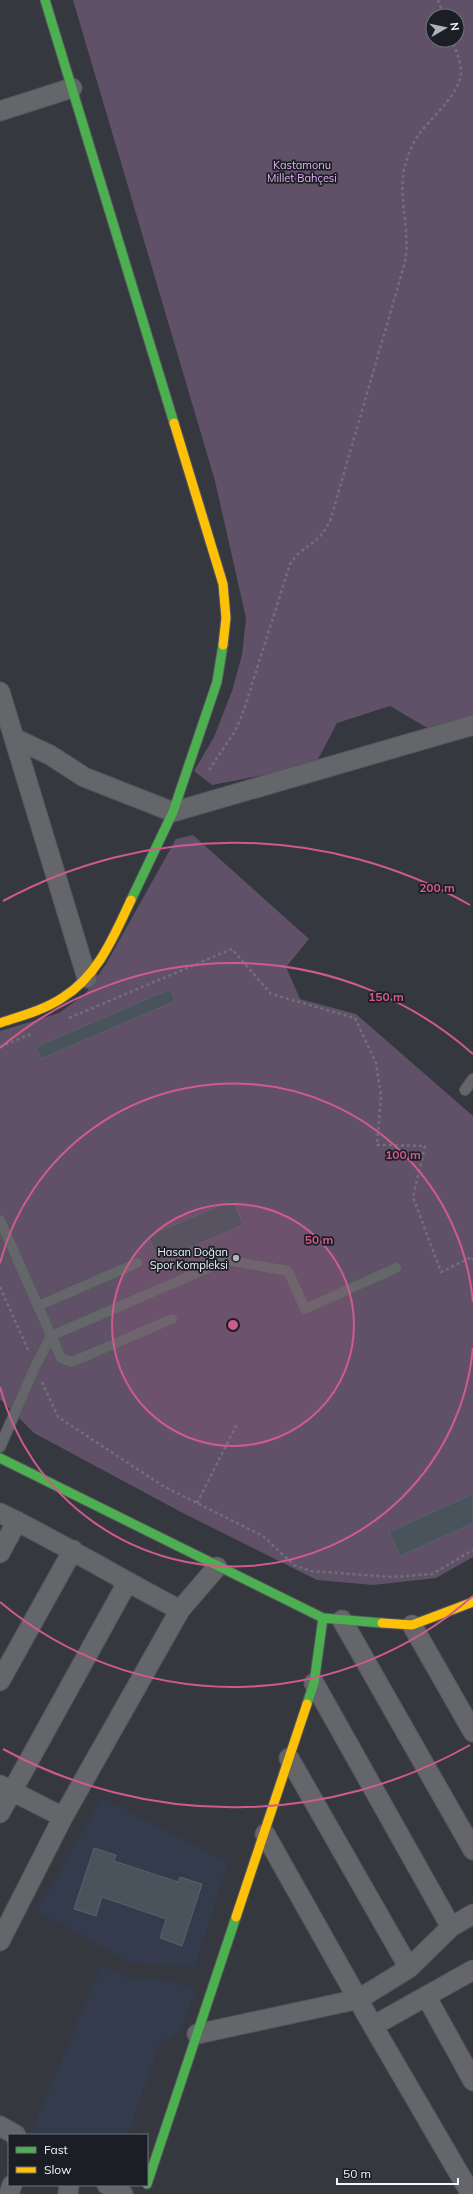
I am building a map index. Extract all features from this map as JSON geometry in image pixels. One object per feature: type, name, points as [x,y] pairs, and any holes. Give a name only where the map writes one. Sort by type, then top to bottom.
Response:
[{"type":"street","points":[[0,1023],[58,1002],[74,992],[87,978],[107,950],[173,812],[217,682],[225,634],[226,618],[223,584],[45,0]]},
{"type":"street","points":[[0,111],[72,88]]},
{"type":"street","points":[[0,692],[87,978]]},
{"type":"street","points":[[14,738],[50,755],[84,777],[173,812],[473,725]]},
{"type":"street","points":[[0,1458],[217,1567],[323,1618],[412,1625],[473,1602]]},
{"type":"street","points":[[0,1513],[72,1550],[127,1583],[180,1610]]},
{"type":"street","points":[[0,1553],[17,1521]]},
{"type":"street","points":[[0,1681],[72,1550]]},
{"type":"street","points":[[0,1941],[63,1818],[180,1610],[217,1567]]},
{"type":"street","points":[[0,1813],[6,1788],[127,1583]]},
{"type":"street","points":[[148,2182],[314,1683],[323,1618]]},
{"type":"street","points":[[342,1620],[473,1850]]},
{"type":"street","points":[[412,1625],[473,1732]]},
{"type":"street","points":[[314,1683],[451,1927]]},
{"type":"street","points":[[289,1758],[409,1968]]},
{"type":"street","points":[[6,1788],[63,1818]]},
{"type":"street","points":[[265,1834],[359,1999],[372,2026],[470,2194]]},
{"type":"street","points":[[197,2034],[359,1999],[409,1968],[451,1927],[473,1914]]},
{"type":"street","points":[[372,2026],[473,1970]]},
{"type":"street","points":[[426,1996],[473,2081]]},
{"type":"street","points":[[0,2126],[14,2134]]},
{"type":"street","points":[[109,2186],[123,2194]]},
{"type":"lane","points":[[465,1090],[473,1079]]},
{"type":"lane","points":[[0,1220],[61,1358],[72,1362],[172,1319]]},
{"type":"lane","points":[[0,1447],[35,1367],[52,1336],[227,1260],[288,1271],[305,1309],[396,1268]]},
{"type":"lane","points":[[38,1306],[137,1263]]},
{"type":"path","points":[[205,775],[235,731],[244,713],[290,564],[296,555],[319,539],[330,518],[405,262],[407,243],[403,182],[406,161],[418,136],[453,93],[459,83],[461,68],[455,48]]},
{"type":"path","points":[[65,1020],[232,949],[271,994],[356,1018],[376,1063],[381,1096],[377,1145],[425,1146],[413,1197],[441,1272],[472,1257],[473,1260]]},
{"type":"path","points":[[0,1047],[36,1032]]},
{"type":"path","points":[[58,1417],[163,1486],[263,1536],[294,1565],[311,1571],[392,1577],[432,1574],[473,1550]]},
{"type":"path","points":[[197,1502],[237,1424]]},
{"type":"shaded area","points":[[102,1797],[228,1863],[195,1967],[131,1963],[37,1911]]},
{"type":"shaded area","points":[[102,1964],[129,1978],[173,1981],[196,1990],[181,2030],[159,2045],[128,2134],[30,2134]]},
{"type":"green space","name":"Kastamonu Millet Bahçesi","points":[[73,0],[473,0],[473,722],[436,733],[390,706],[337,723],[315,765],[212,785],[194,771],[214,737],[232,691],[242,655],[246,618],[215,481]]},
{"type":"green space","name":"Hasan Doğan Spor Kompleksi","points":[[193,835],[309,939],[286,967],[300,999],[356,1014],[473,1116],[473,1557],[436,1578],[373,1585],[317,1580],[181,1512],[34,1433],[0,1399],[0,1031],[59,1013],[85,994],[106,964],[176,839]]},
{"type":"building","points":[[170,989],[175,1001],[41,1059],[36,1047]]},
{"type":"building","points":[[233,1200],[243,1225],[159,1261],[148,1236]]},
{"type":"building","points":[[473,1494],[473,1523],[400,1556],[389,1532]]},
{"type":"building","points":[[94,1848],[116,1855],[114,1861],[178,1882],[180,1877],[202,1884],[182,1946],[160,1938],[166,1919],[102,1897],[96,1916],[74,1909]]},
{"type":"traffic: fast","points":[[45,0],[174,423]]},
{"type":"traffic: fast","points":[[131,900],[173,812],[217,682],[223,645]]},
{"type":"traffic: fast","points":[[0,1458],[323,1618],[382,1623]]},
{"type":"traffic: fast","points":[[307,1704],[314,1683],[323,1618]]},
{"type":"traffic: fast","points":[[148,2181],[236,1917]]},
{"type":"traffic: slow","points":[[174,423],[223,584],[226,618],[223,645]]},
{"type":"traffic: slow","points":[[0,1023],[48,1006],[75,989],[86,978],[104,954],[131,900]]},
{"type":"traffic: slow","points":[[382,1623],[412,1625],[473,1602]]},
{"type":"traffic: slow","points":[[236,1917],[307,1704]]},
{"type":"place","name":"Hasan Doğan Spor Kompleksi","points":[[236,1258]]}]
